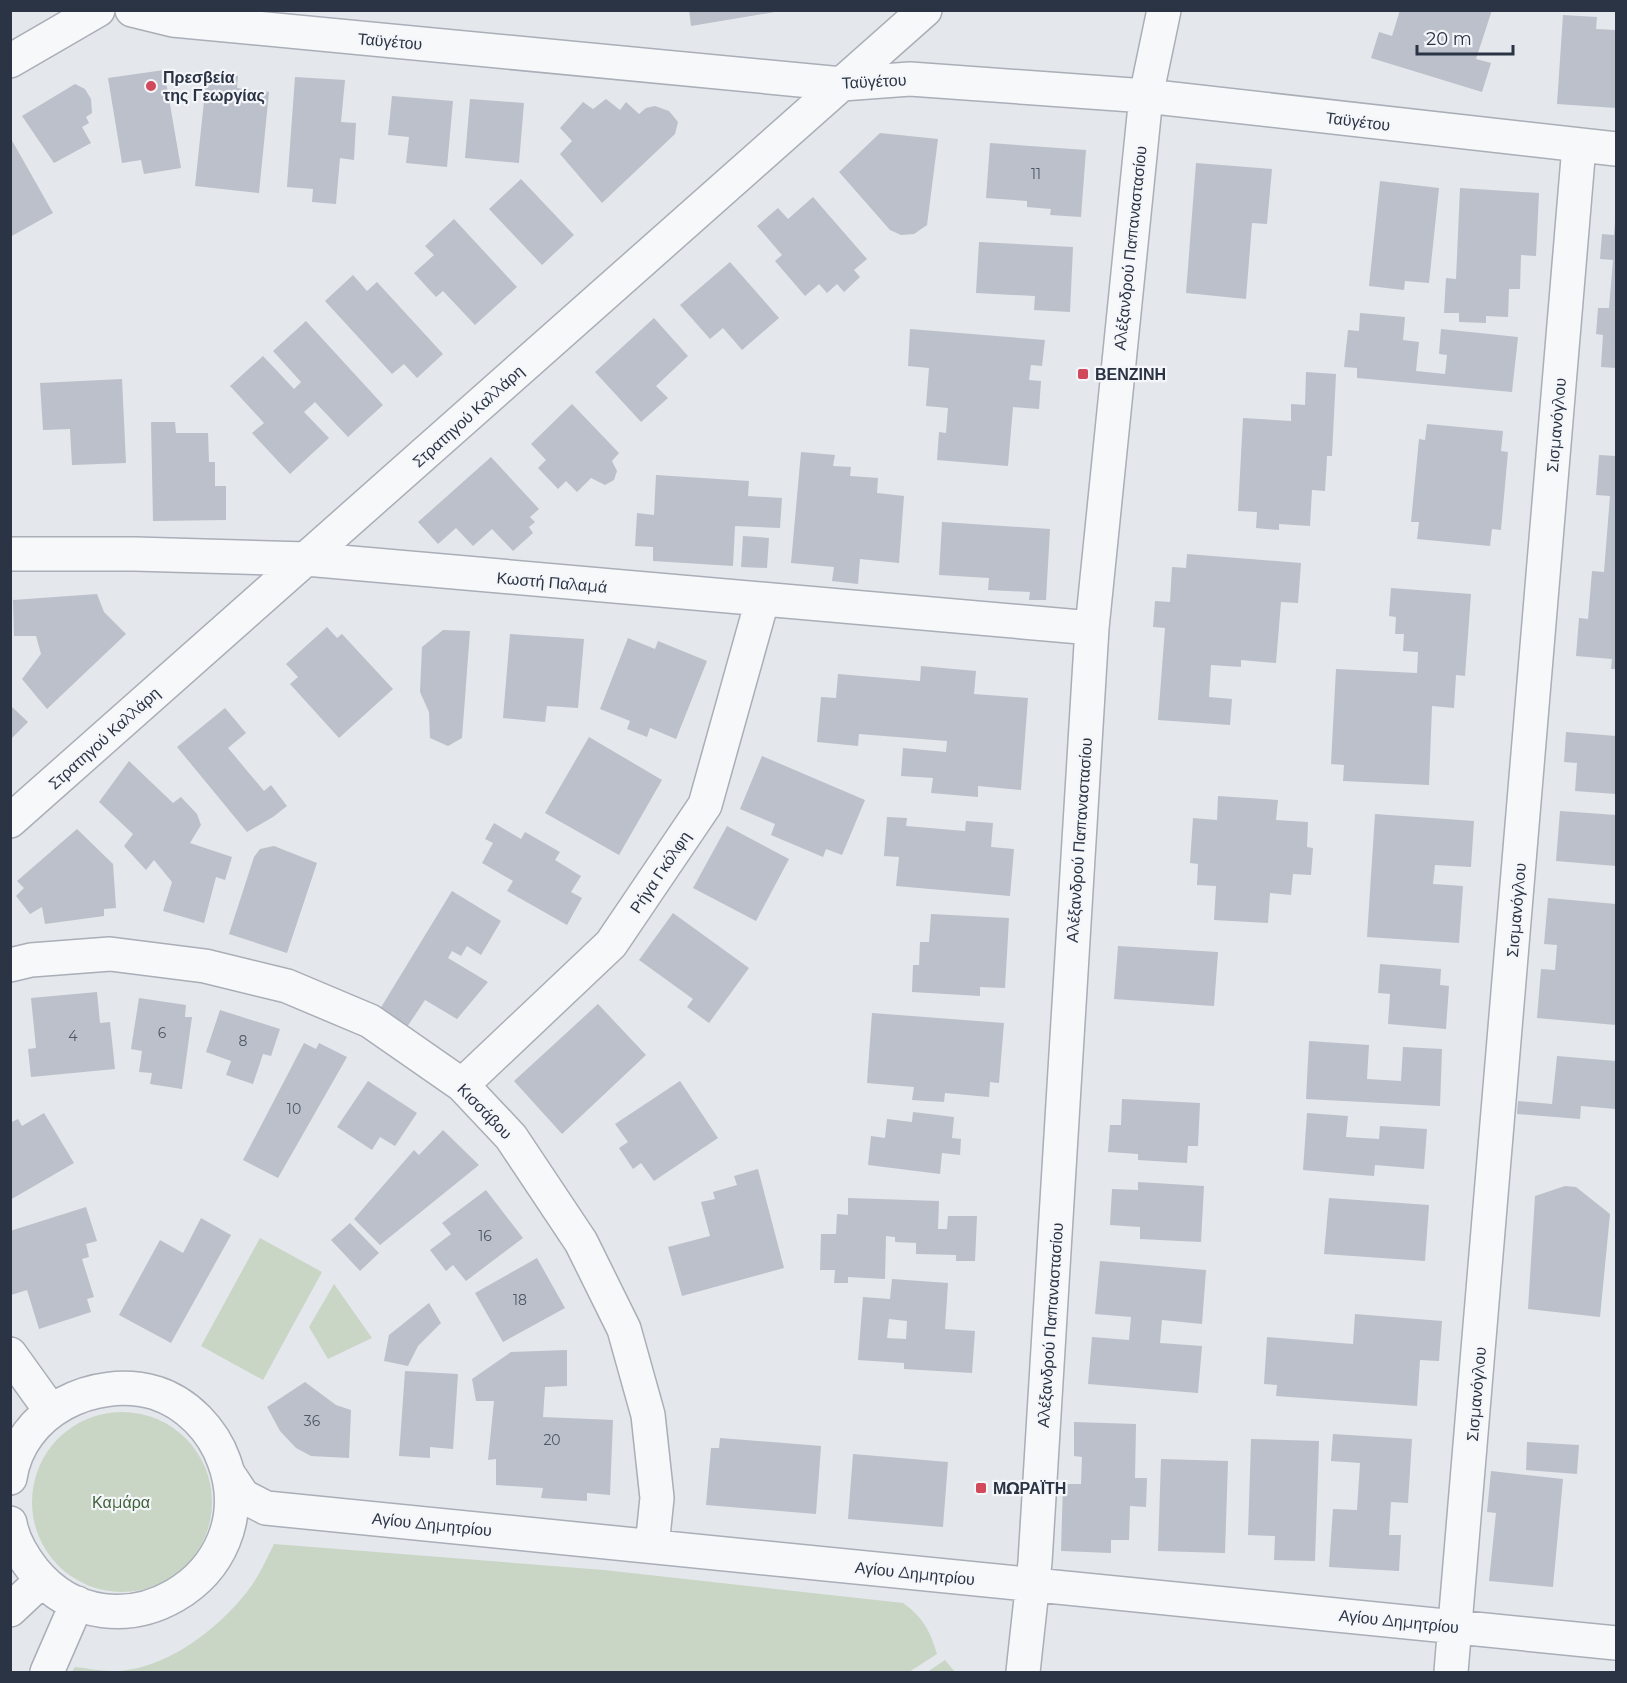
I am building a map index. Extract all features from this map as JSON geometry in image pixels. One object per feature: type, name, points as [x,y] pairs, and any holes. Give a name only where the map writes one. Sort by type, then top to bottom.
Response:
[{"type":"street","points":[[10,61],[98,10]]},
{"type":"street","name":"Ταϋγέτου","points":[[132,10],[173,20],[842,84],[910,79],[1146,96],[1579,147],[1617,149]]},
{"type":"street","name":"Στρατηγού Καλλάρη","points":[[10,821],[925,10]]},
{"type":"street","name":"Αλέξανδρού Παπαναστασίου","points":[[1023,1672],[1032,1584],[1092,628],[1146,96],[1164,10]]},
{"type":"street","name":"Σισμανόγλου","points":[[1451,1672],[1579,147]]},
{"type":"street","name":"Κωστή Παλαμά","points":[[10,555],[135,554],[306,559],[762,601],[1092,628]]},
{"type":"street","name":"Ρήγα Γκόλφη","points":[[462,1085],[611,944],[705,805],[762,601]]},
{"type":"street","name":"Κισσάβου","points":[[10,965],[31,960],[110,954],[205,966],[287,986],[370,1021],[462,1085],[511,1137],[581,1242],[624,1329],[648,1415],[657,1498],[652,1546]]},
{"type":"street","points":[[10,1354],[51,1411]]},
{"type":"street","points":[[10,1478],[12,1467],[27,1436],[51,1411],[74,1397],[101,1389],[130,1388],[157,1394],[183,1406],[204,1425],[220,1448],[230,1475],[232,1502],[228,1530],[217,1556],[201,1577],[180,1594],[156,1606],[129,1611],[103,1610],[77,1603],[58,1593],[42,1580],[24,1557],[10,1522]]},
{"type":"street","name":"Αγίου Δημητρίου","points":[[230,1475],[243,1497],[266,1508],[1617,1643]]},
{"type":"street","points":[[10,1610],[42,1580]]},
{"type":"street","points":[[47,1672],[77,1603]]},
{"type":"green space","points":[[260,1238],[322,1272],[263,1380],[201,1346]]},
{"type":"green space","points":[[334,1284],[372,1338],[328,1359],[309,1327]]},
{"type":"green space","name":"Καμάρα","points":[[122,1412],[156,1419],[172,1427],[186,1438],[197,1452],[205,1468],[212,1502],[205,1536],[197,1552],[186,1566],[172,1577],[156,1585],[122,1592],[88,1585],[72,1577],[58,1566],[47,1552],[39,1536],[32,1502],[39,1468],[47,1452],[58,1438],[72,1427],[88,1419]]},
{"type":"green space","points":[[274,1544],[604,1570],[903,1603],[925,1625],[937,1654],[909,1672],[72,1672],[75,1667],[107,1671],[132,1669],[152,1664],[191,1644],[240,1601],[264,1565]]},
{"type":"green space","points":[[945,1660],[955,1672],[927,1672]]},
{"type":"building","points":[[689,10],[775,10],[775,12],[691,26]]},
{"type":"building","points":[[1400,10],[1492,10],[1476,59],[1491,63],[1482,92],[1371,58],[1379,32],[1392,36]]},
{"type":"building","points":[[1563,15],[1597,17],[1596,29],[1616,30],[1616,108],[1557,104]]},
{"type":"building","points":[[164,70],[181,168],[144,174],[141,160],[122,163],[108,78]]},
{"type":"building","points":[[207,73],[238,76],[237,88],[269,92],[259,193],[195,186]]},
{"type":"building","points":[[295,77],[345,80],[341,122],[356,123],[354,160],[340,158],[336,204],[312,202],[313,189],[287,187]]},
{"type":"building","points":[[75,84],[85,89],[91,99],[92,113],[86,117],[89,123],[82,127],[91,143],[54,163],[22,116]]},
{"type":"building","points":[[392,96],[453,101],[447,167],[406,163],[409,137],[388,135]]},
{"type":"building","points":[[470,99],[524,103],[519,163],[465,158]]},
{"type":"building","points":[[606,99],[620,110],[626,102],[639,114],[646,108],[655,106],[669,111],[678,122],[675,134],[602,203],[560,154],[572,141],[560,128],[583,102],[593,109]]},
{"type":"building","points":[[880,133],[938,139],[927,225],[914,234],[901,235],[890,230],[839,172]]},
{"type":"building","points":[[10,137],[53,213],[10,237]]},
{"type":"building","points":[[990,143],[1086,150],[1081,217],[1050,215],[1051,209],[1027,207],[1027,201],[986,198]]},
{"type":"building","points":[[1196,163],[1272,169],[1267,224],[1252,223],[1246,299],[1186,293]]},
{"type":"building","points":[[521,179],[574,235],[542,265],[489,209]]},
{"type":"building","points":[[1380,181],[1439,188],[1429,283],[1405,281],[1404,290],[1369,286]]},
{"type":"building","points":[[1460,188],[1539,193],[1536,256],[1521,255],[1520,289],[1509,289],[1508,317],[1486,316],[1486,323],[1459,322],[1459,313],[1444,313],[1446,278],[1456,279]]},
{"type":"building","points":[[813,197],[867,259],[854,270],[860,277],[844,292],[837,284],[827,293],[819,284],[805,296],[775,261],[782,255],[757,226],[778,208],[788,219]]},
{"type":"building","points":[[454,219],[517,287],[475,325],[443,291],[436,297],[414,273],[434,255],[425,246]]},
{"type":"building","points":[[1615,223],[1616,368],[1601,367],[1603,335],[1596,334],[1598,308],[1609,308],[1613,260],[1600,259],[1602,234],[1614,235]]},
{"type":"building","points":[[979,242],[1073,247],[1070,312],[1034,310],[1035,296],[976,293]]},
{"type":"building","points":[[730,262],[779,318],[742,350],[723,328],[710,339],[680,305]]},
{"type":"building","points":[[353,275],[367,291],[377,282],[443,354],[417,378],[404,364],[392,374],[325,301]]},
{"type":"building","points":[[1360,313],[1405,317],[1403,340],[1419,342],[1416,371],[1445,374],[1447,355],[1439,354],[1441,329],[1518,337],[1512,392],[1357,378],[1357,368],[1344,367],[1348,330],[1359,331]]},
{"type":"building","points":[[654,318],[688,356],[656,386],[668,398],[641,422],[595,372]]},
{"type":"building","points":[[306,321],[383,405],[348,437],[315,402],[304,412],[329,438],[290,474],[252,433],[264,423],[230,386],[263,356],[294,389],[301,382],[273,351]]},
{"type":"building","points":[[910,329],[1045,340],[1042,366],[1031,365],[1029,380],[1041,381],[1039,409],[1013,407],[1008,466],[937,460],[939,432],[946,433],[948,408],[926,406],[929,368],[908,366]]},
{"type":"building","points":[[1306,372],[1336,374],[1332,456],[1327,456],[1325,491],[1312,490],[1310,526],[1279,524],[1279,530],[1256,528],[1257,512],[1238,511],[1243,418],[1291,421],[1291,404],[1305,405]]},
{"type":"building","points":[[122,379],[126,463],[72,465],[70,429],[43,430],[40,383]]},
{"type":"building","points":[[572,404],[619,453],[612,461],[617,471],[614,480],[605,485],[591,478],[577,492],[566,481],[558,489],[538,468],[546,460],[531,444]]},
{"type":"building","points":[[151,422],[175,422],[176,433],[208,433],[209,462],[215,462],[215,486],[226,486],[226,520],[153,521]]},
{"type":"building","points":[[1427,424],[1503,431],[1501,451],[1508,452],[1501,530],[1492,529],[1490,546],[1417,539],[1419,522],[1411,522],[1419,439],[1425,440]]},
{"type":"building","points":[[801,452],[835,455],[833,466],[851,467],[850,476],[878,478],[877,493],[904,496],[899,563],[860,559],[858,584],[832,581],[834,567],[791,563]]},
{"type":"building","points":[[1599,455],[1616,456],[1616,669],[1611,669],[1612,659],[1576,656],[1579,618],[1588,619],[1592,571],[1604,572],[1610,496],[1596,495]]},
{"type":"building","points":[[491,457],[539,509],[530,517],[535,522],[529,527],[533,533],[513,551],[492,529],[473,546],[456,528],[438,544],[418,522]]},
{"type":"building","points":[[656,475],[749,481],[748,496],[782,498],[780,528],[735,526],[733,566],[653,561],[653,547],[635,546],[637,513],[654,515]]},
{"type":"building","points":[[942,522],[1050,529],[1046,600],[1029,600],[1030,592],[988,590],[989,578],[939,575]]},
{"type":"building","points":[[743,536],[769,538],[767,568],[741,567]]},
{"type":"building","points":[[1187,554],[1301,563],[1298,603],[1281,602],[1276,663],[1241,660],[1241,667],[1211,665],[1209,697],[1232,699],[1230,725],[1158,720],[1165,628],[1153,627],[1155,601],[1170,602],[1172,567],[1186,568]]},
{"type":"building","points":[[1391,588],[1471,594],[1465,676],[1456,675],[1454,708],[1432,706],[1429,785],[1343,781],[1344,765],[1331,764],[1336,669],[1417,673],[1418,652],[1403,651],[1404,634],[1395,634],[1396,617],[1389,616]]},
{"type":"building","points":[[97,594],[104,612],[126,634],[47,709],[22,679],[41,654],[36,636],[14,636],[13,600]]},
{"type":"building","points":[[327,627],[337,638],[342,634],[393,689],[339,738],[290,684],[298,677],[286,664]]},
{"type":"building","points":[[443,630],[470,631],[462,738],[448,746],[430,738],[429,712],[420,692],[422,647]]},
{"type":"building","points":[[510,634],[584,639],[578,708],[547,706],[545,722],[503,718]]},
{"type":"building","points":[[628,638],[655,649],[658,641],[707,661],[676,739],[650,728],[647,737],[627,729],[630,721],[600,709]]},
{"type":"building","points":[[921,666],[976,671],[974,694],[1028,698],[1021,790],[978,786],[978,797],[931,793],[933,778],[901,776],[903,748],[946,752],[947,741],[859,734],[858,746],[817,742],[821,697],[836,698],[838,674],[920,681]]},
{"type":"building","points":[[10,705],[28,722],[10,740]]},
{"type":"building","points":[[225,708],[246,733],[228,748],[264,791],[271,785],[287,806],[247,832],[177,747]]},
{"type":"building","points":[[1566,732],[1616,736],[1616,794],[1575,791],[1577,763],[1564,762]]},
{"type":"building","points":[[589,737],[662,780],[619,855],[545,813]]},
{"type":"building","points":[[762,756],[865,800],[842,855],[826,849],[823,857],[771,835],[775,824],[740,809]]},
{"type":"building","points":[[129,761],[173,803],[181,797],[197,814],[201,825],[190,843],[232,857],[225,880],[216,877],[204,923],[163,911],[172,882],[154,860],[146,870],[124,846],[133,834],[99,802]]},
{"type":"building","points":[[1218,796],[1278,800],[1276,820],[1308,822],[1307,847],[1313,848],[1311,875],[1293,874],[1291,895],[1270,893],[1268,923],[1214,920],[1216,886],[1197,885],[1198,864],[1190,863],[1193,818],[1217,820]]},
{"type":"building","points":[[1560,811],[1616,815],[1616,866],[1556,861]]},
{"type":"building","points":[[1375,814],[1474,821],[1471,867],[1435,865],[1433,884],[1463,886],[1459,943],[1367,937]]},
{"type":"building","points":[[887,817],[907,818],[906,826],[965,831],[966,821],[993,823],[991,847],[1014,849],[1010,896],[896,886],[899,857],[884,856]]},
{"type":"building","points":[[494,823],[521,839],[525,832],[560,852],[555,860],[581,876],[571,892],[582,898],[567,925],[507,891],[513,881],[482,863],[493,843],[485,839]]},
{"type":"building","points":[[727,826],[789,859],[756,921],[693,888]]},
{"type":"building","points":[[77,829],[113,864],[116,908],[104,909],[104,916],[45,924],[42,907],[30,914],[16,896],[24,888],[17,881]]},
{"type":"building","points":[[274,846],[317,863],[287,953],[229,934],[254,857],[260,849]]},
{"type":"building","points":[[452,891],[501,921],[481,955],[467,946],[461,956],[452,951],[448,958],[488,982],[457,1019],[425,1000],[407,1027],[380,1009]]},
{"type":"building","points":[[1548,898],[1616,904],[1616,1025],[1537,1018],[1541,969],[1555,970],[1557,945],[1544,944]]},
{"type":"building","points":[[673,913],[749,968],[709,1023],[687,1007],[693,999],[639,960]]},
{"type":"building","points":[[931,914],[1009,918],[1005,988],[980,987],[980,996],[912,992],[913,965],[919,965],[920,942],[929,942]]},
{"type":"building","points":[[1118,946],[1218,952],[1214,1006],[1114,999]]},
{"type":"building","points":[[1380,964],[1441,969],[1440,985],[1449,986],[1446,1029],[1388,1024],[1390,994],[1378,993]]},
{"type":"building","points":[[97,992],[100,1023],[110,1022],[115,1069],[31,1077],[28,1049],[36,1048],[31,998]]},
{"type":"building","points":[[139,998],[186,1005],[185,1017],[192,1017],[182,1089],[150,1084],[152,1073],[139,1072],[142,1051],[131,1049]]},
{"type":"building","points":[[598,1004],[646,1055],[562,1134],[514,1081]]},
{"type":"building","points":[[220,1010],[280,1029],[271,1056],[263,1054],[253,1084],[226,1075],[231,1061],[206,1052]]},
{"type":"building","points":[[872,1013],[1004,1023],[999,1083],[990,1082],[989,1097],[945,1093],[944,1102],[912,1100],[914,1087],[867,1083]]},
{"type":"building","points":[[1309,1041],[1369,1045],[1367,1079],[1401,1081],[1403,1047],[1442,1049],[1440,1106],[1306,1099]]},
{"type":"building","points":[[304,1043],[316,1049],[319,1043],[347,1057],[278,1178],[243,1160]]},
{"type":"building","points":[[1557,1056],[1616,1061],[1616,1109],[1581,1106],[1580,1119],[1517,1114],[1518,1101],[1552,1104]]},
{"type":"building","points":[[368,1081],[417,1113],[395,1146],[380,1137],[372,1150],[337,1127]]},
{"type":"building","points":[[680,1081],[718,1138],[654,1181],[641,1163],[633,1169],[619,1148],[628,1142],[615,1124]]},
{"type":"building","points":[[1122,1099],[1200,1103],[1198,1146],[1188,1146],[1187,1163],[1138,1160],[1138,1154],[1108,1152],[1110,1125],[1121,1125]]},
{"type":"building","points":[[913,1112],[954,1117],[952,1138],[961,1139],[960,1155],[942,1153],[940,1174],[868,1165],[871,1136],[885,1138],[887,1119],[912,1122]]},
{"type":"building","points":[[44,1113],[74,1163],[10,1200],[10,1123],[18,1119],[22,1126]]},
{"type":"building","points":[[1307,1113],[1348,1116],[1346,1137],[1379,1139],[1380,1126],[1427,1129],[1424,1169],[1375,1165],[1374,1176],[1303,1170]]},
{"type":"building","points":[[443,1130],[479,1165],[380,1245],[354,1219],[414,1150],[419,1155]]},
{"type":"building","points":[[758,1169],[784,1268],[682,1296],[668,1247],[710,1236],[701,1202],[715,1199],[713,1192],[737,1185],[734,1176]]},
{"type":"building","points":[[1138,1182],[1204,1186],[1201,1242],[1140,1239],[1140,1227],[1110,1225],[1112,1189],[1138,1190]]},
{"type":"building","points":[[1565,1186],[1576,1187],[1610,1214],[1600,1317],[1528,1309],[1535,1196]]},
{"type":"building","points":[[486,1190],[523,1238],[466,1281],[453,1265],[446,1271],[430,1250],[451,1234],[442,1223]]},
{"type":"building","points":[[848,1198],[939,1201],[938,1229],[947,1229],[948,1216],[977,1216],[975,1261],[956,1261],[956,1255],[916,1254],[916,1243],[895,1242],[895,1237],[886,1236],[885,1279],[848,1277],[848,1283],[834,1283],[835,1270],[820,1270],[821,1234],[836,1234],[837,1214],[848,1215]]},
{"type":"building","points":[[1329,1198],[1429,1205],[1425,1261],[1324,1254]]},
{"type":"building","points":[[86,1207],[97,1241],[86,1244],[89,1257],[82,1259],[94,1297],[87,1299],[91,1312],[39,1329],[27,1290],[11,1295],[10,1293],[10,1231]]},
{"type":"building","points":[[201,1218],[231,1235],[171,1343],[119,1315],[160,1240],[183,1253]]},
{"type":"building","points":[[350,1223],[379,1253],[360,1271],[331,1240]]},
{"type":"building","points":[[537,1258],[565,1308],[503,1342],[475,1293]]},
{"type":"building","points":[[1100,1261],[1206,1270],[1202,1324],[1162,1320],[1160,1343],[1202,1346],[1198,1393],[1088,1384],[1092,1337],[1129,1340],[1131,1317],[1095,1314]]},
{"type":"building","points":[[892,1279],[948,1283],[945,1329],[975,1331],[972,1373],[904,1369],[904,1363],[858,1360],[863,1297],[890,1299]],"holes":[[[889,1319],[907,1321],[906,1339],[887,1338]]]},
{"type":"building","points":[[429,1303],[441,1323],[418,1346],[408,1366],[384,1361],[389,1335]]},
{"type":"building","points":[[1355,1314],[1442,1321],[1439,1361],[1420,1360],[1417,1406],[1276,1396],[1277,1385],[1264,1384],[1267,1337],[1353,1344]]},
{"type":"building","points":[[567,1350],[567,1386],[545,1387],[543,1417],[613,1420],[610,1495],[587,1493],[587,1501],[541,1498],[543,1488],[496,1485],[496,1459],[488,1460],[494,1401],[476,1401],[472,1379],[511,1352]]},
{"type":"building","points":[[405,1371],[458,1374],[453,1449],[430,1447],[430,1458],[399,1456]]},
{"type":"building","points":[[305,1382],[336,1405],[351,1410],[349,1458],[311,1456],[296,1448],[280,1431],[267,1407]]},
{"type":"building","points":[[1074,1422],[1136,1424],[1135,1478],[1147,1478],[1146,1507],[1130,1506],[1129,1540],[1111,1540],[1111,1553],[1061,1551],[1063,1484],[1081,1484],[1082,1457],[1074,1456]]},
{"type":"building","points":[[1333,1434],[1412,1439],[1408,1503],[1391,1502],[1389,1535],[1401,1535],[1399,1571],[1329,1567],[1333,1509],[1357,1510],[1360,1463],[1331,1461]]},
{"type":"building","points":[[720,1438],[821,1446],[816,1514],[706,1505],[711,1448],[719,1448]]},
{"type":"building","points":[[1251,1439],[1319,1441],[1315,1561],[1274,1560],[1275,1536],[1248,1535]]},
{"type":"building","points":[[1527,1442],[1579,1445],[1577,1474],[1526,1470]]},
{"type":"building","points":[[853,1454],[948,1462],[943,1527],[848,1519]]},
{"type":"building","points":[[1161,1459],[1228,1461],[1225,1553],[1158,1551]]},
{"type":"building","points":[[1491,1471],[1563,1479],[1553,1587],[1489,1581],[1496,1513],[1487,1512]]},
{"type":"place","name":"Πρεσβεία της Γεωργίας","points":[[151,86]]},
{"type":"place","name":"ΒΕΝΖΙΝΗ","points":[[1083,374]]},
{"type":"place","name":"ΜΩΡΑΪΤΗ","points":[[981,1488]]}]
